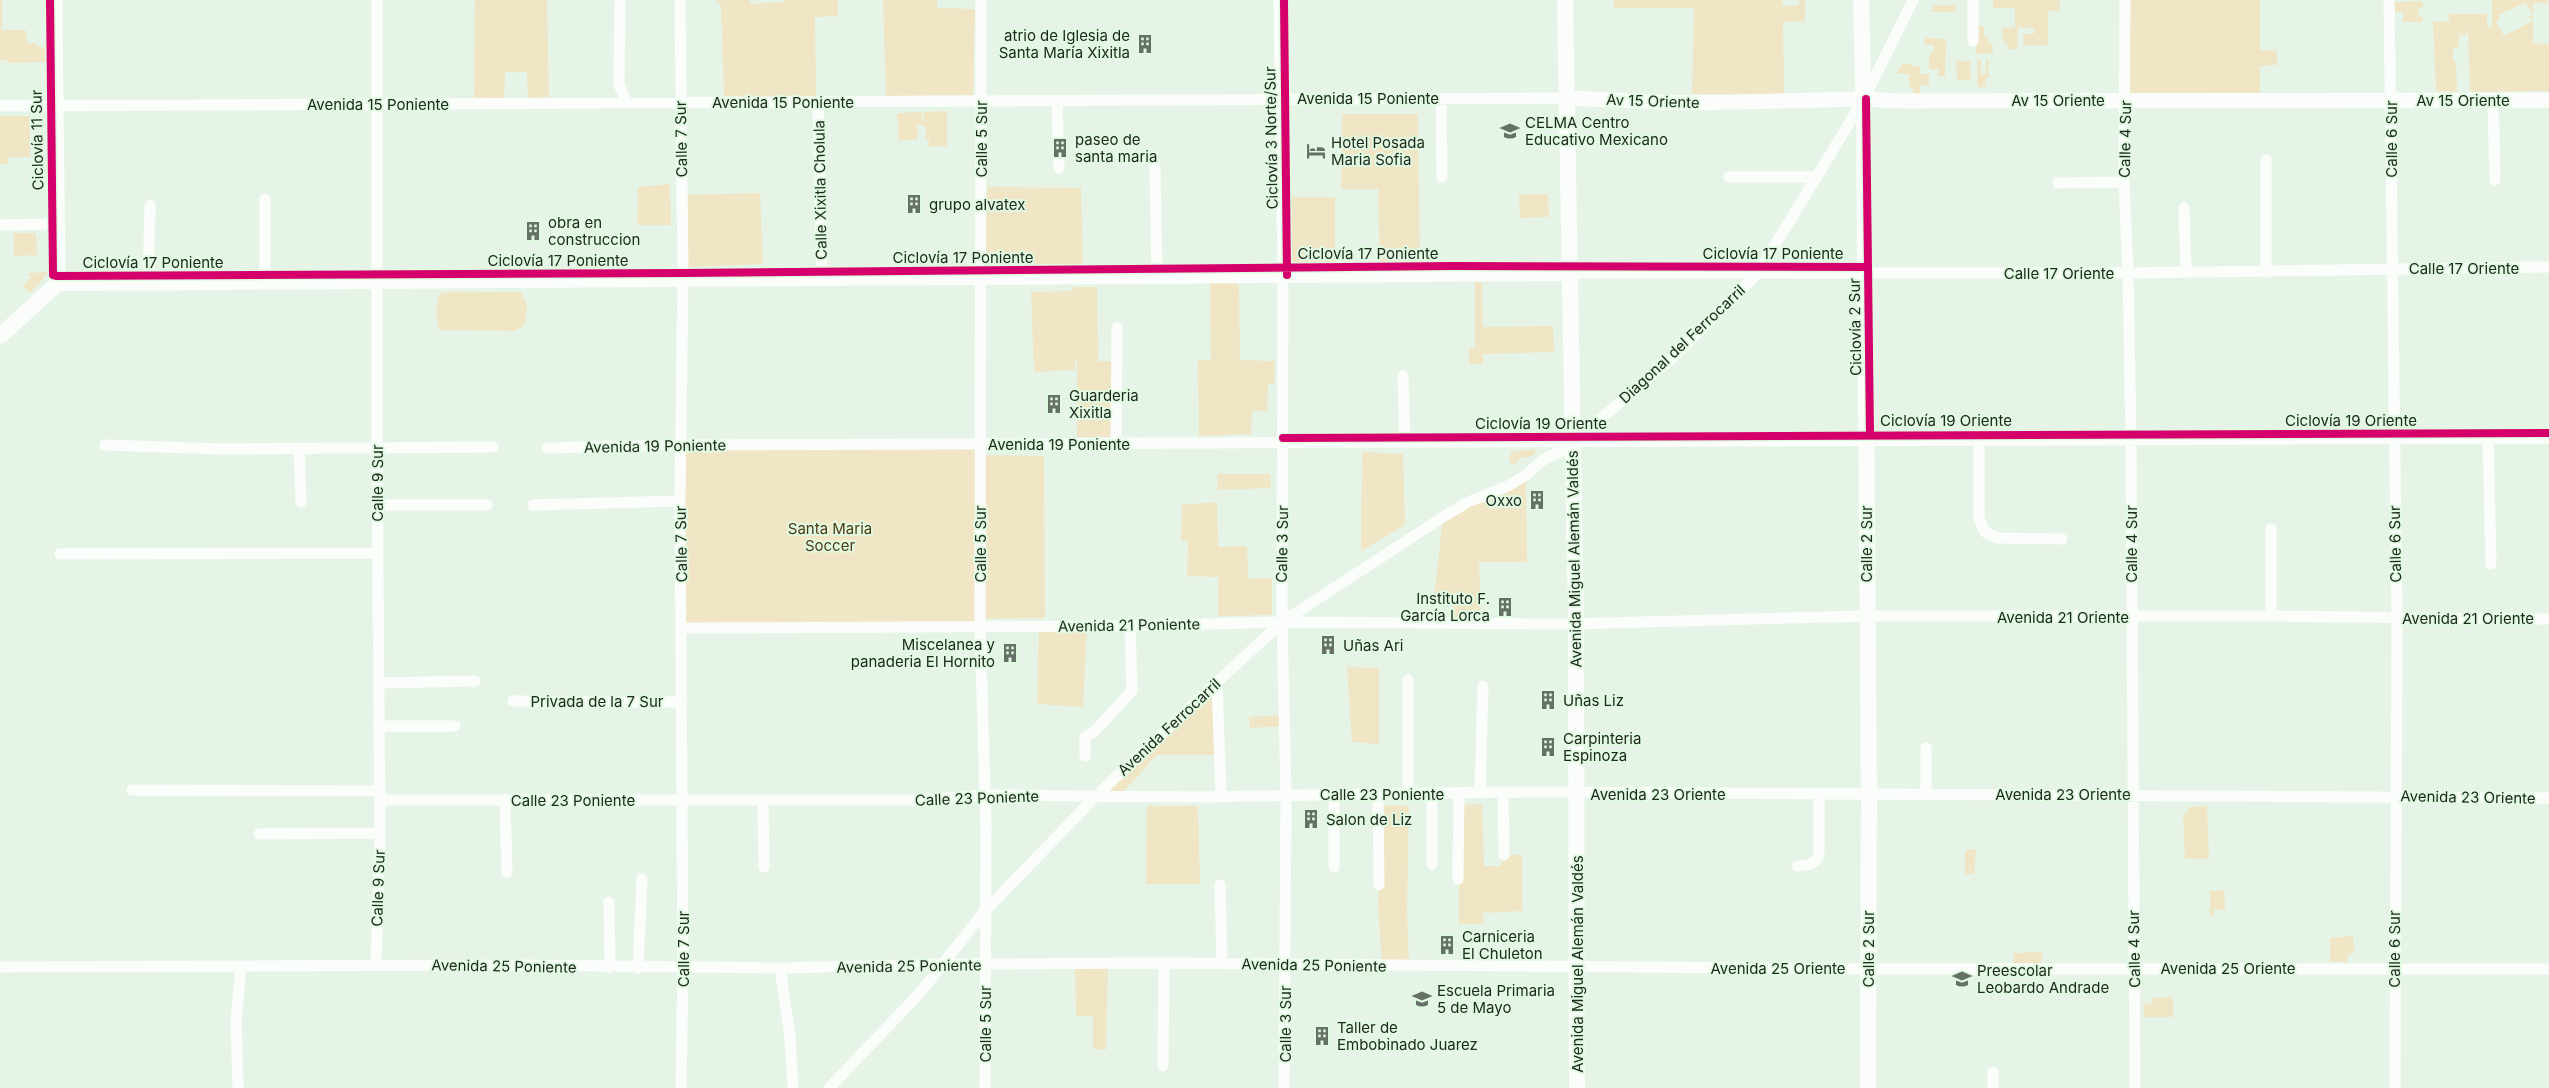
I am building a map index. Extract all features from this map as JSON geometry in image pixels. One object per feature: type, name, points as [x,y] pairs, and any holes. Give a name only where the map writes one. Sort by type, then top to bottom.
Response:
[{"type":"main road","name":"Avenida Miguel Alemán Valdés","points":[[1565,0],[1576,624],[1577,1088]]},
{"type":"main road","name":"Calle 2 Sur","points":[[1861,0],[1864,99],[1866,616],[1869,793],[1868,1088]]},
{"type":"main road","points":[[0,336],[58,283],[1570,273]]},
{"type":"street","points":[[55,0],[58,283]]},
{"type":"street","name":"Calle 9 Sur","points":[[376,965],[380,833],[377,554],[377,0]]},
{"type":"street","points":[[620,0],[620,85],[627,103]]},
{"type":"street","name":"Calle 7 Sur","points":[[680,0],[683,279],[680,501],[683,968],[681,1088]]},
{"type":"street","name":"Calle 5 Sur","points":[[981,0],[980,627],[985,795],[985,1088]]},
{"type":"street","name":"Calle 3 Sur","points":[[1279,0],[1283,275],[1282,622],[1286,794],[1284,1088]]},
{"type":"street","name":"Diagonal del Ferrocarril","points":[[1572,443],[1670,360],[1758,273],[1864,99],[1914,0]]},
{"type":"street","points":[[1973,0],[1973,41]]},
{"type":"street","name":"Calle 4 Sur","points":[[2125,0],[2126,99],[2124,182],[2128,273],[2131,439],[2135,1088]]},
{"type":"street","name":"Calle 6 Sur","points":[[2389,0],[2397,618],[2394,796],[2394,1088]]},
{"type":"street","points":[[611,103],[620,85]]},
{"type":"street","points":[[1441,98],[1442,178]]},
{"type":"street","name":"Avenida 15 Poniente","points":[[0,106],[1567,98]]},
{"type":"street","name":"Av 15 Oriente","points":[[1567,98],[1689,103],[1864,99],[1902,101],[2126,99],[2549,100]]},
{"type":"street","points":[[1058,100],[1059,168]]},
{"type":"street","points":[[2493,100],[2495,180]]},
{"type":"street","name":"Calle Xixitla Cholula","points":[[818,102],[822,278]]},
{"type":"street","points":[[2266,160],[2266,272]]},
{"type":"street","points":[[1155,167],[1157,276]]},
{"type":"street","points":[[1729,177],[1817,177]]},
{"type":"street","points":[[2058,183],[2124,182]]},
{"type":"street","points":[[265,199],[265,282]]},
{"type":"street","points":[[148,282],[150,205]]},
{"type":"street","points":[[2184,208],[2186,273]]},
{"type":"street","points":[[0,225],[56,224]]},
{"type":"street","name":"Calle 17 Oriente","points":[[1570,273],[2186,273],[2391,268],[2549,267]]},
{"type":"street","points":[[1116,444],[1117,327]]},
{"type":"street","points":[[1403,376],[1405,444]]},
{"type":"street","name":"Avenida 19 Poniente","points":[[547,448],[681,445],[1405,444],[2549,438]]},
{"type":"street","points":[[2488,439],[2491,564]]},
{"type":"street","points":[[1979,440],[1979,519],[1986,532],[1997,538],[2062,539]]},
{"type":"street","name":"Avenida Ferrocarril","points":[[829,1088],[919,994],[984,912],[1097,796],[1282,622],[1442,517],[1468,502],[1508,486],[1526,475],[1543,460],[1572,443]]},
{"type":"street","points":[[105,445],[222,449],[493,447]]},
{"type":"street","points":[[299,448],[302,502]]},
{"type":"street","points":[[533,505],[680,501]]},
{"type":"street","points":[[377,505],[487,505]]},
{"type":"street","points":[[2271,529],[2271,616]]},
{"type":"street","points":[[60,554],[377,554]]},
{"type":"street","name":"Avenida 21 Oriente","points":[[1576,624],[1866,616],[2271,616],[2549,619]]},
{"type":"street","name":"Avenida 21 Poniente","points":[[682,628],[1130,626],[1282,622],[1576,624]]},
{"type":"street","points":[[1085,756],[1085,738],[1094,732],[1132,691],[1130,626]]},
{"type":"street","points":[[1408,680],[1408,794]]},
{"type":"street","points":[[378,683],[475,681]]},
{"type":"street","points":[[1217,682],[1221,796]]},
{"type":"street","points":[[1480,793],[1483,686]]},
{"type":"street","name":"Privada de la 7 Sur","points":[[513,701],[682,702]]},
{"type":"street","points":[[378,726],[455,726]]},
{"type":"street","points":[[1926,748],[1926,793]]},
{"type":"street","name":"Calle 23 Poniente","points":[[132,790],[505,800],[915,800],[985,795],[1221,796],[1504,792],[1576,794]]},
{"type":"street","points":[[1504,792],[1504,855]]},
{"type":"street","points":[[1458,879],[1459,793]]},
{"type":"street","name":"Avenida 23 Oriente","points":[[1576,794],[1926,793],[2549,798]]},
{"type":"street","points":[[1334,794],[1334,867]]},
{"type":"street","points":[[1378,794],[1379,885]]},
{"type":"street","points":[[1432,794],[1432,864]]},
{"type":"street","points":[[1797,866],[1810,865],[1817,861],[1819,854],[1819,794]]},
{"type":"street","points":[[505,800],[507,873]]},
{"type":"street","points":[[763,800],[764,867]]},
{"type":"street","points":[[259,834],[380,833]]},
{"type":"street","points":[[638,968],[642,878]]},
{"type":"street","points":[[1220,885],[1222,963]]},
{"type":"street","points":[[609,902],[610,968]]},
{"type":"street","points":[[1163,1066],[1164,963]]},
{"type":"street","name":"Avenida 25 Poniente","points":[[0,966],[526,965],[610,968],[780,968],[944,964],[1222,963],[1577,967]]},
{"type":"street","points":[[238,1088],[236,1021],[241,966]]},
{"type":"street","name":"Avenida 25 Oriente","points":[[1577,967],[2549,969]]},
{"type":"street","points":[[780,968],[790,1037],[793,1088]]},
{"type":"street","points":[[1992,1088],[1993,1072]]},
{"type":"green space","points":[[0,0],[2,0],[2,30],[26,30],[27,43],[36,43],[37,47],[48,47],[48,62],[7,63],[7,60],[0,60]]},
{"type":"green space","points":[[475,0],[547,0],[549,97],[528,98],[527,72],[505,72],[504,99],[474,98]]},
{"type":"green space","points":[[716,0],[750,0],[751,4],[784,2],[784,0],[838,0],[838,16],[815,17],[816,101],[724,96],[721,5]]},
{"type":"green space","points":[[883,0],[937,0],[937,8],[975,9],[973,95],[886,96]]},
{"type":"green space","points":[[1614,0],[1782,0],[1782,6],[1799,5],[1799,0],[1805,0],[1805,21],[1783,22],[1784,95],[1692,94],[1694,8],[1614,8]]},
{"type":"green space","points":[[1993,0],[2060,0],[2059,11],[2048,11],[2048,45],[2023,45],[2023,34],[2034,34],[2034,28],[2018,27],[2017,49],[2007,49],[2007,43],[2003,42],[2002,28],[2015,27],[2015,8],[1993,8]]},
{"type":"green space","points":[[2129,0],[2260,0],[2260,50],[2277,51],[2277,65],[2260,66],[2260,93],[2129,93]]},
{"type":"green space","points":[[2492,0],[2549,0],[2549,3],[2533,3],[2533,14],[2533,43],[2549,44],[2549,91],[2470,92],[2468,30],[2466,30],[2466,35],[2459,35],[2459,47],[2453,48],[2453,62],[2456,62],[2457,92],[2436,91],[2433,22],[2449,21],[2449,14],[2487,14],[2487,26],[2492,27]],"holes":[[[2525,3],[2533,14],[2530,16],[2532,21],[2504,36],[2496,22],[2500,19],[2498,15]]]},
{"type":"green space","points":[[2422,1],[2423,7],[2418,8],[2418,15],[2422,15],[2423,22],[2403,22],[2403,12],[2395,12],[2394,2]]},
{"type":"green space","points":[[1934,5],[1956,5],[1956,12],[1930,12]]},
{"type":"green space","points":[[1984,26],[1984,36],[1987,36],[1988,43],[1992,42],[1993,53],[1976,54],[1976,27]]},
{"type":"green space","points":[[1925,38],[1946,39],[1945,76],[1938,76],[1938,69],[1929,69],[1929,54],[1933,53],[1934,45],[1924,45]]},
{"type":"green space","points":[[1986,59],[1988,59],[1989,78],[1986,78],[1986,86],[1978,88],[1977,60],[1981,60],[1981,74],[1986,74]]},
{"type":"green space","points":[[1956,61],[1970,61],[1971,80],[1957,80]]},
{"type":"green space","points":[[1902,64],[1913,64],[1913,67],[1920,66],[1920,74],[1929,74],[1929,85],[1920,85],[1920,96],[1913,96],[1913,87],[1909,87],[1909,74],[1896,73]]},
{"type":"green space","points":[[947,111],[947,146],[929,147],[929,140],[926,140],[926,126],[923,126],[924,112]]},
{"type":"green space","points":[[922,112],[923,125],[917,125],[918,139],[899,141],[897,113]]},
{"type":"green space","points":[[1342,114],[1418,114],[1420,267],[1380,265],[1378,189],[1341,189]]},
{"type":"green space","points":[[0,116],[30,116],[30,157],[8,157],[8,164],[0,164]]},
{"type":"green space","points":[[670,184],[671,225],[637,225],[638,187]]},
{"type":"green space","points":[[987,187],[1081,188],[1083,264],[985,264]]},
{"type":"green space","points":[[760,193],[763,264],[686,267],[685,195]]},
{"type":"green space","points":[[1548,194],[1549,217],[1520,218],[1519,195]]},
{"type":"green space","points":[[1287,197],[1335,197],[1335,268],[1287,268]]},
{"type":"green space","points":[[14,233],[36,233],[37,255],[14,256]]},
{"type":"green space","points":[[49,272],[30,293],[23,286],[31,277],[27,273]]},
{"type":"green space","points":[[1210,282],[1239,284],[1240,367],[1241,360],[1275,361],[1274,384],[1268,384],[1267,411],[1252,411],[1251,434],[1199,436],[1198,360],[1211,360]]},
{"type":"green space","points":[[1475,282],[1482,282],[1483,327],[1553,326],[1554,352],[1483,354],[1483,364],[1469,364],[1469,348],[1475,348]]},
{"type":"green space","points":[[1073,287],[1097,287],[1098,361],[1115,361],[1114,437],[1077,437],[1077,362],[1075,362],[1075,370],[1034,372],[1031,292],[1072,291]]},
{"type":"green space","points":[[445,292],[520,292],[525,300],[527,309],[523,327],[513,331],[440,330],[436,317],[436,307],[440,294]]},
{"type":"green space","name":"Santa Maria Soccer","points":[[681,445],[980,445],[980,627],[682,628]]},
{"type":"green space","points":[[1536,449],[1534,455],[1518,459],[1517,463],[1512,465],[1508,458],[1511,455],[1510,452]]},
{"type":"green space","points":[[1362,452],[1403,454],[1405,525],[1361,551]]},
{"type":"green space","points":[[985,455],[1044,456],[1045,618],[985,619]]},
{"type":"green space","points":[[1217,474],[1270,474],[1271,488],[1218,490]]},
{"type":"green space","points":[[1526,475],[1527,562],[1479,562],[1481,623],[1453,623],[1453,599],[1434,598],[1443,517]]},
{"type":"green space","points":[[1217,502],[1218,547],[1247,546],[1248,579],[1272,578],[1272,615],[1218,616],[1218,577],[1187,576],[1188,541],[1181,541],[1182,505]]},
{"type":"green space","points":[[1087,626],[1083,707],[1037,704],[1039,627]]},
{"type":"green space","points":[[1347,667],[1379,668],[1379,744],[1352,742]]},
{"type":"green space","points":[[1217,682],[1219,755],[1157,755],[1120,795],[1097,795]]},
{"type":"green space","points":[[1284,715],[1284,726],[1250,728],[1249,717]]},
{"type":"green space","points":[[1482,804],[1484,866],[1501,866],[1504,855],[1522,855],[1522,911],[1483,913],[1484,924],[1459,924],[1459,805]]},
{"type":"green space","points":[[1379,805],[1409,806],[1407,910],[1409,966],[1382,965],[1378,907]]},
{"type":"green space","points":[[1147,806],[1198,806],[1200,884],[1146,884]]},
{"type":"green space","points":[[2207,806],[2209,859],[2185,859],[2183,814],[2187,814],[2188,807]]},
{"type":"green space","points":[[1976,849],[1974,874],[1965,874],[1965,850]]},
{"type":"green space","points":[[2224,890],[2225,909],[2214,910],[2213,916],[2210,916],[2210,891]]},
{"type":"green space","points":[[2353,936],[2354,953],[2348,954],[2347,962],[2330,962],[2330,938]]},
{"type":"green space","points":[[2042,952],[2041,964],[2013,965],[2014,953]]},
{"type":"green space","points":[[1108,964],[1106,1050],[1093,1049],[1093,1016],[1076,1016],[1075,965]]},
{"type":"green space","points":[[2173,997],[2173,1017],[2144,1017],[2143,1004],[2153,1003],[2153,998]]},
{"type":"cycle path","name":"Ciclovía 11 Sur","points":[[50,0],[53,275],[57,276],[1452,266],[1868,267]]},
{"type":"cycle path","name":"Ciclovía 3 Norte/Sur","points":[[1284,0],[1287,275]]},
{"type":"cycle path","name":"Ciclovía 2 Sur","points":[[1866,99],[1870,434]]},
{"type":"cycle path","name":"Ciclovía 19 Oriente","points":[[1283,438],[2549,433]]},
{"type":"place","name":"atrio de Iglesia de Santa María Xixitla","points":[[1145,44]]},
{"type":"place","name":"CELMA Centro Educativo Mexicano","points":[[1510,131]]},
{"type":"place","name":"paseo de santa maria","points":[[1060,148]]},
{"type":"place","name":"Hotel Posada Maria Sofia","points":[[1316,151]]},
{"type":"place","name":"grupo alvatex","points":[[914,204]]},
{"type":"place","name":"obra en construccion","points":[[533,231]]},
{"type":"place","name":"Guarderia Xixitla","points":[[1054,404]]},
{"type":"place","name":"Oxxo","points":[[1537,500]]},
{"type":"place","name":"Instituto F. García Lorca","points":[[1505,607]]},
{"type":"place","name":"Uñas Ari","points":[[1328,645]]},
{"type":"place","name":"Miscelanea y panaderia El Hornito","points":[[1010,653]]},
{"type":"place","name":"Uñas Liz","points":[[1548,700]]},
{"type":"place","name":"Carpinteria Espinoza","points":[[1548,747]]},
{"type":"place","name":"Salon de Liz","points":[[1311,819]]},
{"type":"place","name":"Carniceria El Chuleton","points":[[1447,945]]},
{"type":"place","name":"Preescolar Leobardo Andrade","points":[[1962,979]]},
{"type":"place","name":"Escuela Primaria 5 de Mayo","points":[[1422,999]]},
{"type":"place","name":"Taller de Embobinado Juarez","points":[[1322,1036]]}]
